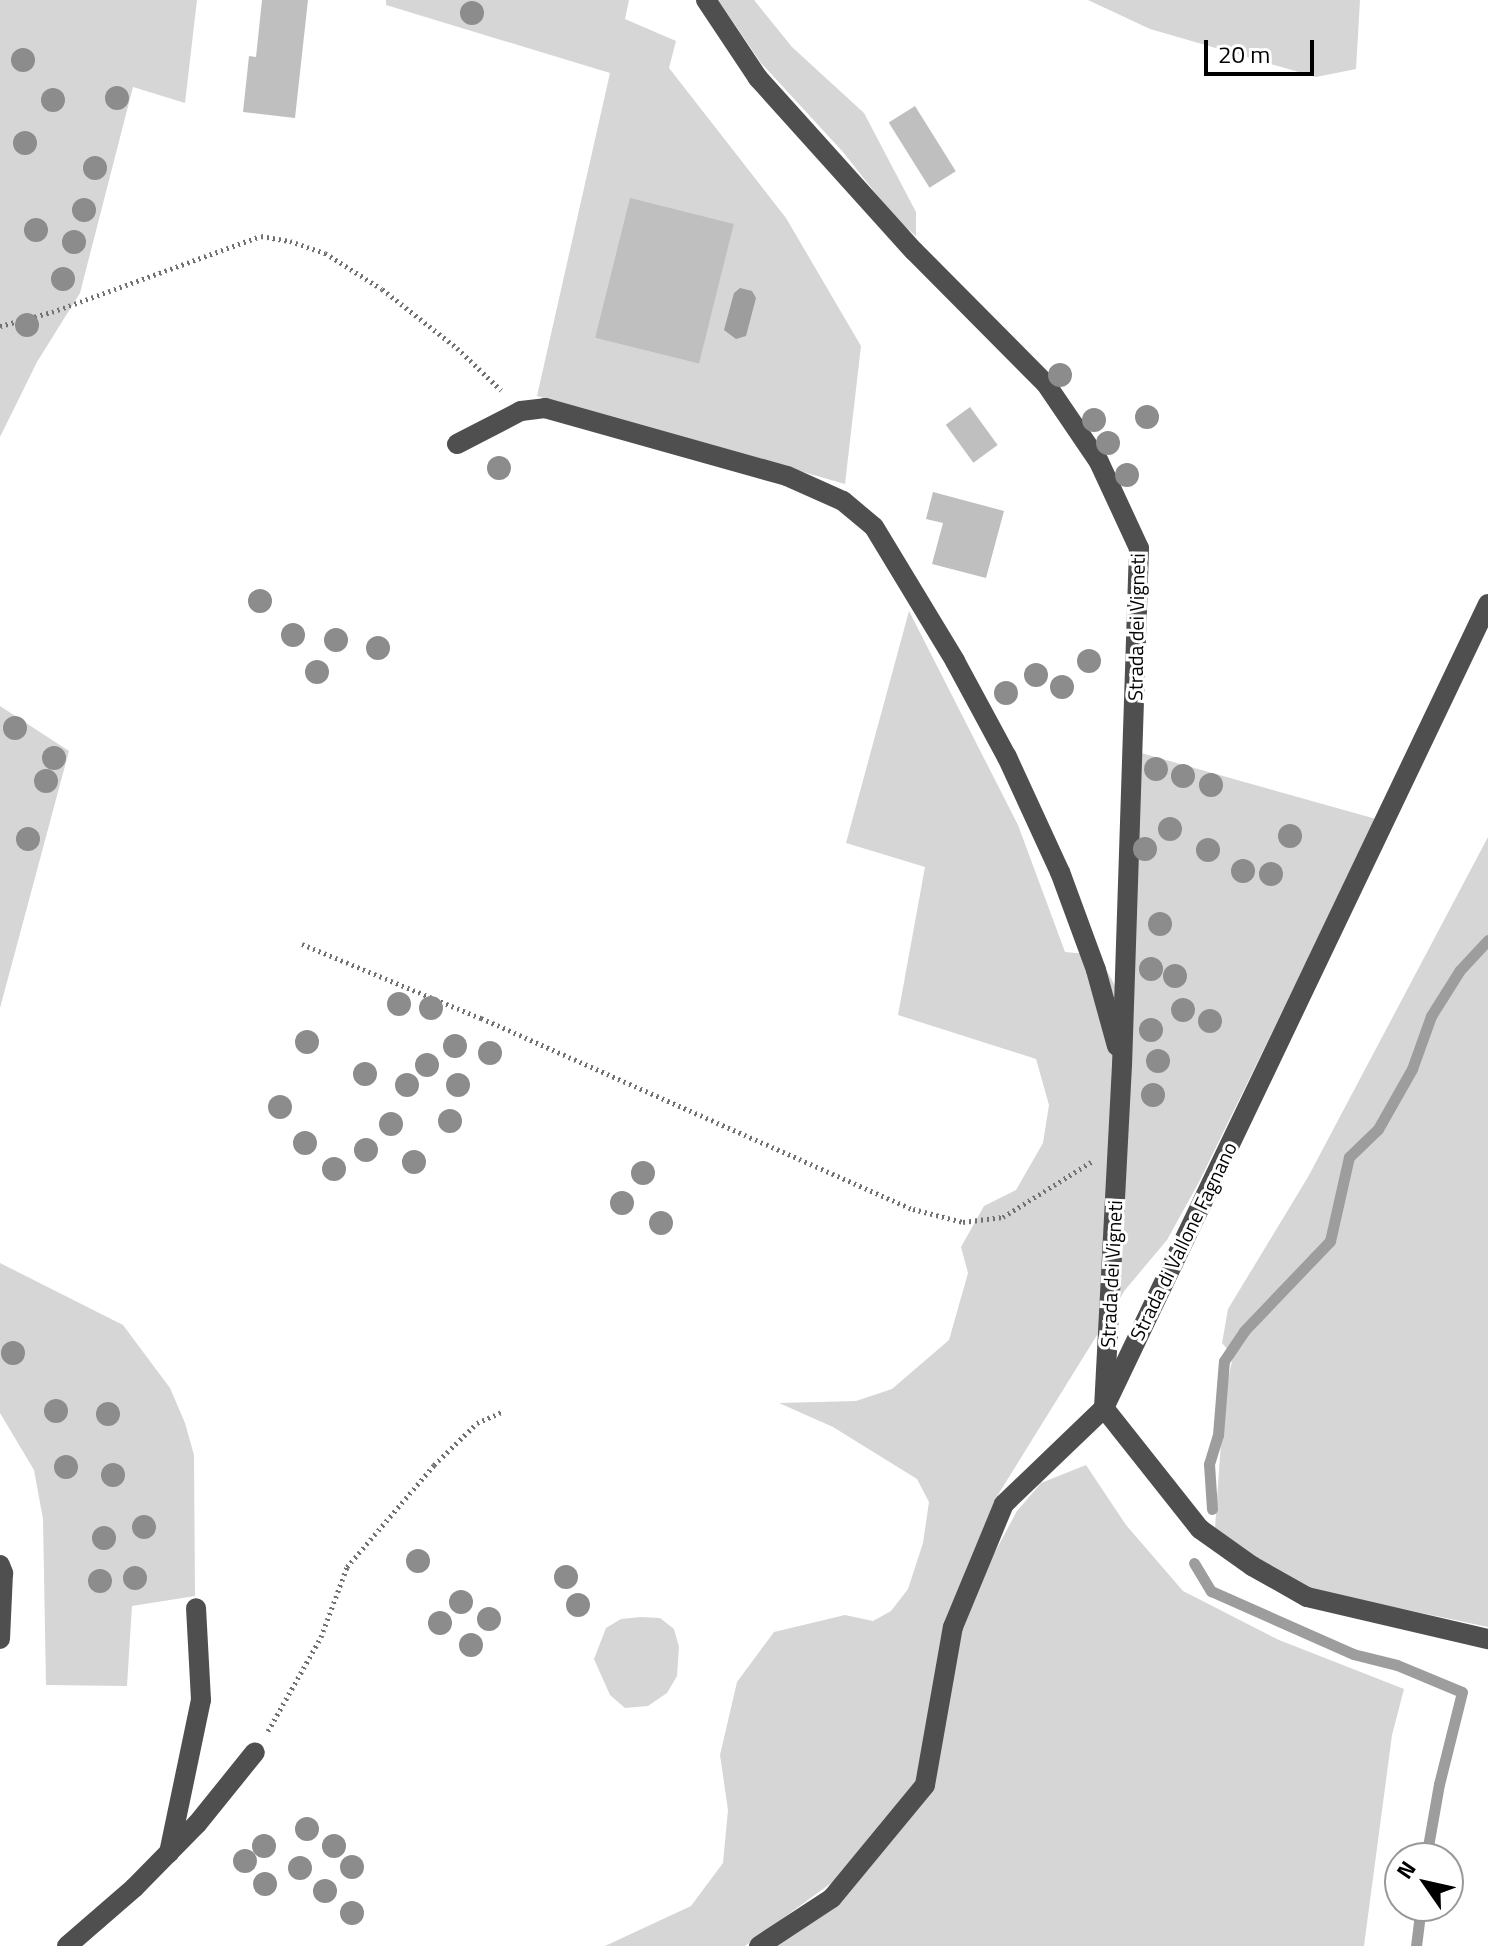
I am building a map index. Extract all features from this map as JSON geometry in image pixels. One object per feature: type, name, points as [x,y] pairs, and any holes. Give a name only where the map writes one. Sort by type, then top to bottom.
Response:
[{"type":"street","name":"Strada dei Vigneti","points":[[706,0],[758,78],[914,251],[1046,384],[1099,462],[1139,548],[1122,1065],[1104,1408]]},
{"type":"street","points":[[457,444],[521,411],[545,408],[787,476],[843,501],[874,527],[955,661],[1014,772],[1060,872],[1091,956],[1122,1065]]},
{"type":"street","name":"Strada di Vallone Fagnano","points":[[759,1946],[832,1898],[925,1785],[953,1627],[1004,1504],[1104,1408],[1488,604]]},
{"type":"street","points":[[1104,1408],[1200,1529],[1252,1566],[1307,1597],[1488,1639]]},
{"type":"street","points":[[0,1565],[0,1639]]},
{"type":"street","points":[[169,1853],[201,1700],[196,1608]]},
{"type":"street","points":[[67,1946],[169,1853],[227,1791],[255,1752]]},
{"type":"path","points":[[0,326],[52,312],[261,236],[290,241],[325,253],[382,289],[457,348],[521,411]]},
{"type":"path","points":[[302,944],[481,1018],[913,1209],[963,1222],[1003,1217],[1118,1144]]},
{"type":"path","points":[[255,1752],[321,1637],[347,1567],[434,1465],[477,1423],[502,1412]]},
{"type":"shaded area","points":[[0,0],[197,0],[185,103],[133,87],[80,293],[37,362],[0,437]]},
{"type":"shaded area","points":[[386,0],[629,0],[625,19],[676,41],[669,68],[786,218],[861,346],[845,484],[537,396],[610,73],[386,5]]},
{"type":"shaded area","points":[[718,0],[754,0],[792,47],[864,113],[916,212],[916,236],[896,219],[843,152],[761,63]]},
{"type":"shaded area","points":[[1088,0],[1360,0],[1356,69],[1316,77],[1150,29]]},
{"type":"shaded area","points":[[740,288],[752,291],[756,298],[746,336],[736,339],[724,330],[734,293]]},
{"type":"shaded area","points":[[909,611],[1018,825],[1065,952],[1098,955],[1132,1016],[1141,753],[1376,819],[1199,1182],[1167,1240],[1125,1290],[996,1498],[967,1567],[945,1635],[921,1782],[834,1881],[745,1946],[605,1946],[691,1906],[723,1863],[728,1810],[720,1755],[737,1682],[774,1632],[845,1615],[873,1621],[891,1611],[908,1589],[923,1543],[929,1502],[917,1479],[833,1427],[779,1403],[856,1401],[892,1389],[949,1340],[968,1273],[961,1247],[984,1206],[1016,1190],[1043,1143],[1049,1105],[1036,1059],[898,1015],[925,867],[846,843]]},
{"type":"shaded area","points":[[0,706],[69,751],[0,1008]]},
{"type":"shaded area","points":[[1488,837],[1488,1627],[1304,1588],[1244,1554],[1215,1528],[1224,1399],[1233,1356],[1222,1343],[1228,1309],[1308,1177]]},
{"type":"shaded area","points":[[0,1263],[123,1325],[170,1388],[185,1423],[194,1455],[195,1596],[132,1606],[127,1686],[46,1685],[43,1519],[34,1470],[0,1413]]},
{"type":"shaded area","points":[[1086,1465],[1126,1525],[1183,1591],[1279,1640],[1404,1689],[1392,1735],[1364,1946],[774,1946],[931,1788],[962,1630],[989,1563],[1017,1511],[1041,1483]]},
{"type":"shaded area","points":[[660,1618],[674,1629],[679,1647],[677,1676],[667,1693],[648,1706],[625,1708],[610,1695],[594,1659],[606,1628],[621,1619]]},
{"type":"building","points":[[262,0],[308,0],[295,118],[243,112],[249,56],[256,57]]},
{"type":"building","points":[[915,106],[956,171],[930,188],[889,122]]},
{"type":"building","points":[[630,198],[734,224],[699,364],[595,338]]},
{"type":"building","points":[[970,407],[998,445],[973,463],[946,425]]},
{"type":"building","points":[[933,492],[1004,511],[986,578],[932,564],[943,523],[926,519]]},
{"type":"waterway","points":[[1212,1509],[1209,1464],[1218,1435],[1224,1361],[1244,1331],[1330,1241],[1349,1157],[1378,1129],[1412,1069],[1431,1016],[1460,970],[1488,940]]},
{"type":"waterway","points":[[1194,1563],[1211,1591],[1353,1654],[1397,1665],[1462,1692],[1439,1784],[1429,1842]]},
{"type":"waterway","points":[[1416,1946],[1419,1922]]}]
